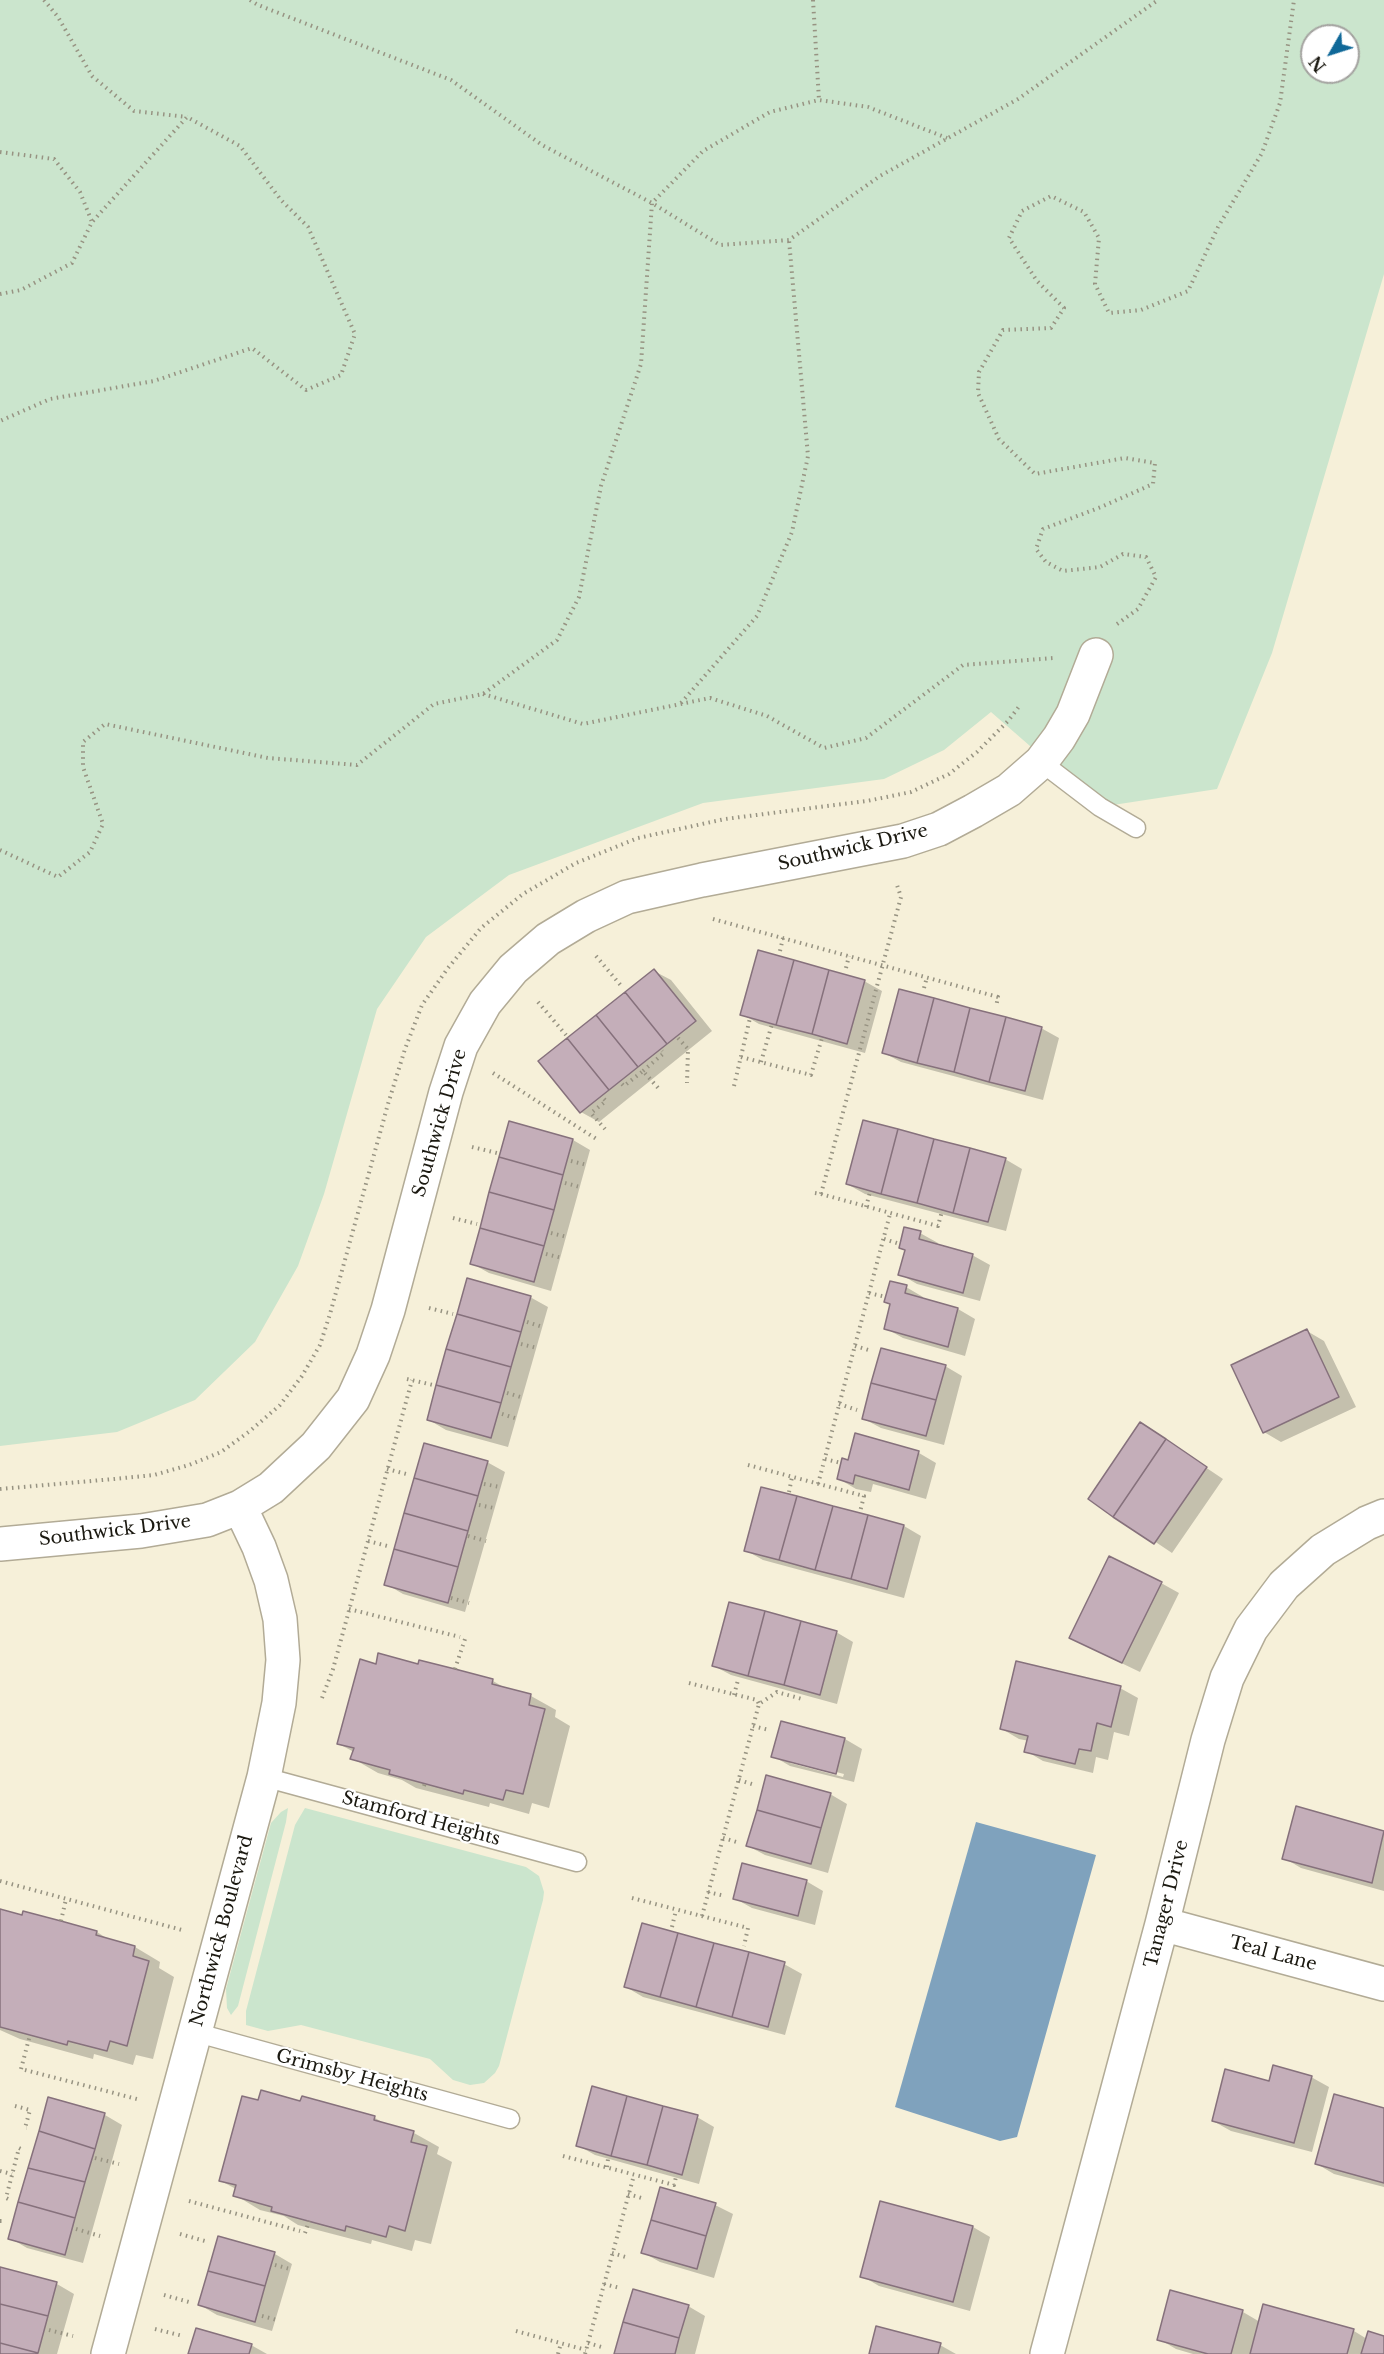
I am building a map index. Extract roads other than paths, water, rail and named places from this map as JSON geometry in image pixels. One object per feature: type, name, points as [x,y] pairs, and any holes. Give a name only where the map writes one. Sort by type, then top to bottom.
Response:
[{"type":"street","name":"Southwick Drive","points":[[0,1544],[154,1530],[207,1520],[240,1507],[272,1488],[316,1446],[353,1399],[388,1310],[446,1092],[461,1046],[485,1003],[513,969],[548,939],[586,916],[627,897],[903,841],[939,829],[973,811],[1008,790],[1041,762],[1073,714],[1103,642]]},
{"type":"street","name":"Northwick Boulevard","points":[[108,2354],[264,1777],[279,1703],[283,1660],[281,1624],[271,1580],[259,1546],[240,1507]]},
{"type":"street","name":"Tanager Drive","points":[[1047,2354],[1162,1924],[1208,1740],[1227,1678],[1251,1629],[1284,1585],[1323,1550],[1367,1523],[1384,1516]]},
{"type":"street","name":"Teal Lane","points":[[1162,1924],[1384,1984]]},
{"type":"lane","points":[[1041,762],[1100,807],[1136,828]]},
{"type":"lane","name":"Stamford Heights","points":[[264,1777],[578,1862]]},
{"type":"lane","name":"Grimsby Heights","points":[[195,2032],[510,2119]]},
{"type":"water","points":[[976,1822],[1096,1855],[1017,2137],[1000,2141],[895,2107]]}]
